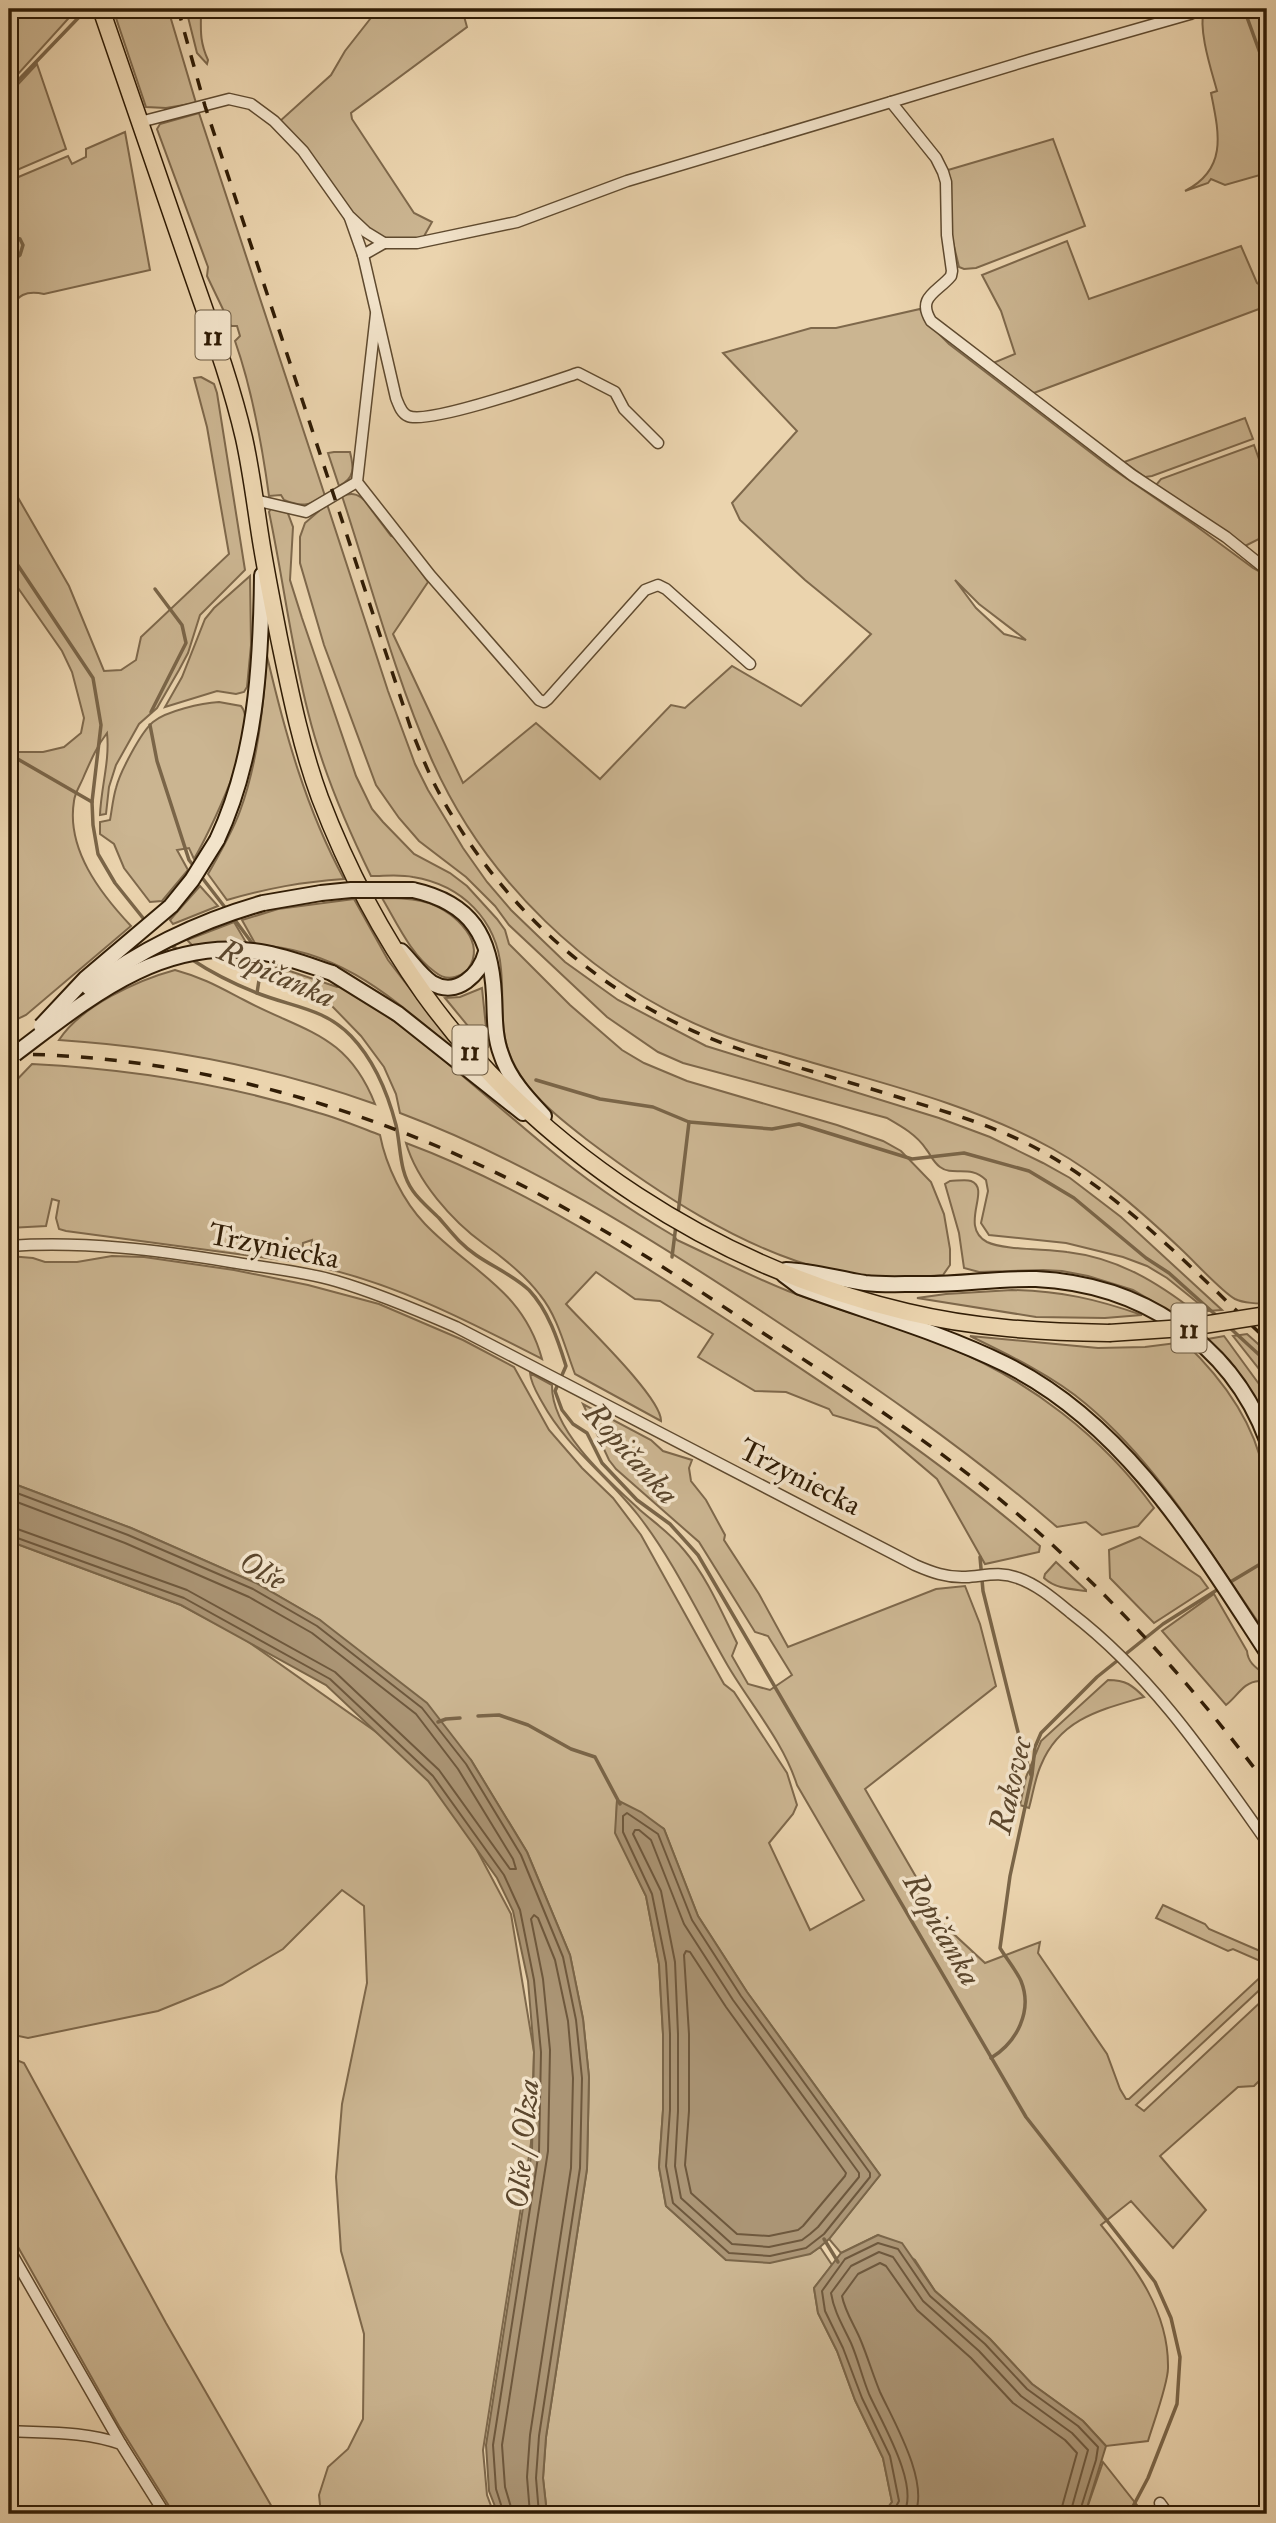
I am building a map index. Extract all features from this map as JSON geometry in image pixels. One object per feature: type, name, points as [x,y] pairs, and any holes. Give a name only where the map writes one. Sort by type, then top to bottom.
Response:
[{"type":"main road","name":"11","points":[[101,9],[221,360],[244,438],[287,676],[320,798],[367,899],[389,937],[424,993],[480,1061],[519,1102],[570,1146],[656,1207],[778,1269],[845,1295],[908,1312],[1019,1329],[1109,1333],[1184,1328],[1267,1314]]},
{"type":"main road","points":[[12,1057],[86,978],[171,906],[192,880],[228,816],[250,736],[261,646],[263,553]]},
{"type":"main road","points":[[12,1057],[74,999],[143,951],[206,921],[263,904],[321,893],[372,889],[413,890],[448,900],[462,911],[477,929],[486,952],[494,988],[496,1035],[500,1053],[515,1082],[570,1146]]},
{"type":"main road","points":[[389,937],[422,974],[444,987],[457,986],[468,981],[479,969],[486,952]]},
{"type":"main road","points":[[12,1057],[103,989],[153,965],[183,955],[218,950],[258,951],[332,973],[398,1014],[514,1108],[570,1146]]},
{"type":"main road","points":[[778,1269],[806,1271],[869,1283],[1056,1280],[1115,1293],[1153,1309],[1208,1350],[1244,1393],[1267,1440]]},
{"type":"main road","points":[[778,1269],[800,1287],[932,1334],[1005,1364],[1044,1387],[1080,1414],[1136,1468],[1184,1528],[1267,1652]]},
{"type":"street","points":[[363,255],[384,243],[417,243],[517,222],[626,181],[1201,9]]},
{"type":"street","points":[[140,122],[229,99],[251,104],[274,121],[303,151],[349,216],[366,232],[384,243]]},
{"type":"street","points":[[891,103],[936,158],[946,182],[947,235],[952,271],[951,276],[926,303],[925,309],[930,321],[1132,475],[1226,537],[1267,570]]},
{"type":"street","points":[[349,216],[363,255],[396,398],[402,412],[416,418],[455,412],[578,373],[615,392],[624,409],[658,443]]},
{"type":"street","points":[[376,314],[357,482],[430,575],[539,700],[544,702],[548,699],[645,590],[658,585],[666,589],[750,664]]},
{"type":"street","points":[[255,500],[306,512],[357,482]]},
{"type":"street","name":"Trzyniecka","points":[[9,1246],[52,1243],[146,1248],[337,1281],[405,1304],[456,1326],[915,1565],[951,1577],[1005,1574],[1020,1579],[1047,1594],[1115,1650],[1178,1719],[1267,1842]]},
{"type":"street","points":[[9,2249],[121,2444],[165,2514]]},
{"type":"street","points":[[9,2431],[62,2433],[121,2444]]},
{"type":"street","points":[[1160,2503],[1168,2514]]},
{"type":"shaded area","points":[[16,9],[77,9],[9,84],[9,12]]},
{"type":"shaded area","points":[[113,9],[168,9],[196,103],[166,108],[146,107]]},
{"type":"shaded area","points":[[186,9],[201,9],[201,34],[207,64],[197,53]]},
{"type":"shaded area","points":[[374,9],[462,9],[467,27],[351,113],[352,119],[414,213],[432,222],[423,238],[389,239],[379,237],[368,230],[342,202],[280,121],[331,75],[345,51],[374,14]]},
{"type":"shaded area","points":[[1204,9],[1267,9],[1267,173],[1225,185],[1211,179],[1208,183],[1185,191],[1208,172],[1217,149],[1218,136],[1211,93],[1217,91],[1204,38]]},
{"type":"shaded area","points":[[37,64],[66,149],[10,173],[9,94]]},
{"type":"shaded area","points":[[199,113],[325,496],[309,504],[290,502],[284,500],[281,495],[269,496],[256,417],[235,341],[240,336],[237,326],[231,326],[207,276],[208,267],[157,129],[160,124]]},
{"type":"shaded area","points":[[125,132],[150,270],[44,294],[27,293],[15,301],[9,311],[9,181],[68,156],[72,164],[86,157],[86,149]]},
{"type":"shaded area","points":[[1053,139],[1085,226],[976,268],[959,267],[952,238],[948,170]]},
{"type":"shaded area","points":[[1067,241],[1089,299],[1241,246],[1257,283],[1267,289],[1267,306],[1031,394],[993,363],[1015,354],[1001,311],[982,275]]},
{"type":"shaded area","points":[[920,309],[926,321],[949,344],[1107,465],[1267,576],[1267,1303],[1242,1301],[1229,1295],[1120,1195],[1071,1160],[1022,1133],[926,1096],[722,1035],[667,1010],[624,984],[583,955],[545,921],[511,884],[480,845],[453,802],[431,758],[394,661],[342,496],[354,494],[364,500],[391,536],[397,538],[428,582],[393,634],[463,783],[536,723],[600,779],[671,705],[685,708],[732,666],[801,706],[871,634],[805,580],[740,520],[732,503],[797,431],[723,353],[811,328],[836,328]],"holes":[[[955,580],[979,604],[1026,640],[1004,634],[976,608]]]},
{"type":"shaded area","points":[[201,377],[214,384],[217,393],[245,570],[200,615],[188,653],[179,670],[157,708],[139,724],[116,765],[109,787],[106,814],[100,815],[107,733],[94,753],[76,794],[73,819],[80,853],[97,885],[131,926],[26,1015],[9,1023],[9,750],[43,752],[64,747],[81,733],[84,718],[72,672],[62,651],[9,575],[9,482],[69,586],[104,671],[121,670],[136,660],[141,637],[229,554],[207,427],[194,378]]},
{"type":"shaded area","points":[[1245,418],[1253,439],[1152,476],[1145,477],[1124,462]]},
{"type":"shaded area","points":[[1254,445],[1267,482],[1267,535],[1243,547],[1156,485],[1161,479]]},
{"type":"shaded area","points":[[350,452],[352,463],[351,476],[339,486],[328,453]]},
{"type":"shaded area","points":[[327,504],[388,691],[415,764],[428,790],[487,882],[511,910],[565,962],[618,1000],[706,1046],[939,1118],[990,1137],[1043,1163],[1070,1178],[1121,1217],[1222,1310],[1208,1311],[1167,1278],[1147,1266],[1123,1257],[1066,1243],[989,1235],[981,1223],[988,1191],[986,1180],[968,1171],[950,1171],[940,1167],[918,1139],[887,1118],[683,1063],[658,1052],[607,1017],[509,925],[495,906],[466,877],[419,841],[376,785],[324,645],[300,563],[300,537],[305,523]]},
{"type":"shaded area","points":[[271,508],[287,511],[293,527],[290,580],[356,776],[372,809],[383,822],[414,854],[450,873],[467,886],[505,930],[509,944],[570,1005],[622,1050],[644,1063],[687,1081],[837,1125],[883,1141],[901,1151],[931,1182],[944,1214],[950,1265],[943,1275],[899,1278],[855,1275],[827,1270],[763,1248],[670,1198],[568,1125],[535,1094],[521,1076],[508,1049],[503,1024],[498,951],[484,920],[461,897],[431,881],[403,876],[371,876],[352,836],[327,775],[308,712],[269,512]]},
{"type":"shaded area","points":[[250,576],[251,645],[247,687],[244,692],[236,694],[217,691],[165,707],[182,677],[205,619]]},
{"type":"shaded area","points":[[267,656],[298,770],[318,825],[344,879],[285,886],[227,900],[208,874],[226,843],[246,792],[259,735]]},
{"type":"shaded area","points":[[219,702],[241,706],[245,718],[239,758],[220,806],[194,859],[189,848],[177,850],[188,870],[162,901],[150,902],[124,868],[114,844],[100,834],[100,822],[110,820],[122,772],[148,727],[166,714]]},
{"type":"shaded area","points":[[200,886],[218,906],[173,924],[170,920]]},
{"type":"shaded area","points":[[382,898],[425,902],[454,917],[473,944],[474,954],[467,971],[447,978],[426,965],[405,938]]},
{"type":"shaded area","points":[[354,899],[388,960],[460,1054],[390,998],[342,968],[316,956],[256,945],[242,920],[278,909]]},
{"type":"shaded area","points":[[234,922],[247,944],[193,946],[187,940]]},
{"type":"shaded area","points":[[233,963],[281,968],[337,987],[343,986],[421,1042],[574,1169],[677,1240],[774,1285],[948,1347],[1007,1376],[1062,1413],[1088,1435],[1134,1482],[1154,1508],[1138,1526],[1102,1535],[1086,1522],[1057,1527],[985,1468],[911,1413],[672,1253],[539,1176],[494,1153],[400,1113],[396,1094],[384,1067],[361,1036],[332,1006],[274,985],[278,973],[255,972]]},
{"type":"shaded area","points":[[175,970],[211,983],[322,1037],[351,1062],[364,1080],[375,1104],[298,1080],[220,1061],[140,1048],[59,1040],[81,1016],[111,996],[144,980]]},
{"type":"shaded area","points":[[482,988],[486,1048],[445,998],[460,997]]},
{"type":"shaded area","points":[[32,1064],[141,1074],[213,1086],[319,1113],[380,1135],[391,1171],[410,1205],[442,1241],[509,1298],[533,1335],[542,1359],[403,1293],[345,1273],[315,1266],[311,1252],[312,1240],[303,1243],[302,1258],[297,1262],[66,1231],[59,1229],[56,1218],[59,1201],[52,1199],[46,1226],[9,1228],[9,1088]]},
{"type":"shaded area","points":[[406,1143],[493,1180],[535,1202],[696,1299],[929,1458],[1040,1546],[1039,1552],[985,1564],[937,1479],[877,1428],[833,1415],[829,1409],[786,1392],[755,1391],[698,1357],[713,1334],[660,1301],[635,1299],[596,1272],[566,1304],[636,1379],[658,1410],[661,1421],[575,1374],[556,1323],[540,1295],[514,1268],[448,1212],[418,1172]]},
{"type":"shaded area","points":[[969,1180],[977,1185],[975,1227],[987,1242],[1014,1248],[1067,1252],[1103,1260],[1152,1282],[1197,1313],[1176,1315],[1133,1290],[1088,1276],[1062,1271],[979,1272],[964,1268],[959,1233],[945,1184],[950,1181]]},
{"type":"shaded area","points":[[9,1256],[45,1262],[77,1262],[112,1256],[144,1257],[234,1270],[308,1285],[379,1304],[463,1340],[514,1367],[549,1430],[613,1498],[641,1535],[724,1684],[734,1692],[787,1773],[797,1805],[793,1814],[769,1843],[810,1930],[864,1900],[797,1785],[784,1753],[728,1666],[663,1551],[638,1515],[563,1433],[538,1395],[530,1373],[552,1385],[554,1402],[561,1420],[584,1454],[613,1485],[674,1539],[700,1571],[737,1643],[732,1656],[748,1684],[770,1690],[792,1675],[768,1636],[755,1632],[699,1542],[609,1460],[583,1404],[651,1440],[663,1451],[692,1460],[689,1468],[691,1481],[706,1500],[725,1535],[724,1540],[759,1594],[788,1647],[936,1589],[965,1586],[980,1624],[996,1686],[865,1789],[944,1925],[985,1963],[1040,1942],[1038,1953],[1107,2054],[1126,2099],[1267,1971],[1267,1983],[1136,2105],[1144,2111],[1267,1996],[1267,2073],[1254,2086],[1238,2087],[1160,2156],[1206,2210],[1173,2248],[1131,2201],[1101,2225],[1148,2291],[1163,2328],[1168,2368],[1148,2441],[1106,2446],[1083,2421],[1032,2384],[990,2339],[935,2291],[915,2260],[878,2235],[841,2253],[829,2239],[880,2175],[747,1992],[698,1916],[664,1829],[617,1801],[616,1833],[646,1896],[659,1964],[663,2110],[659,2167],[666,2206],[726,2260],[810,2254],[820,2247],[832,2265],[814,2288],[818,2313],[883,2458],[892,2502],[883,2514],[547,2514],[543,2478],[546,2437],[587,2169],[589,2077],[583,2019],[570,1955],[527,1852],[471,1760],[320,1620],[256,1583],[131,1528],[9,1482]]},
{"type":"shaded area","points":[[1012,1290],[1078,1297],[1142,1315],[1105,1318],[1036,1317],[917,1298]]},
{"type":"shaded area","points":[[1247,1334],[1267,1352],[1267,1379],[1233,1336]]},
{"type":"shaded area","points":[[970,1336],[1098,1348],[1145,1347],[1184,1342],[1198,1356],[1223,1385],[1244,1418],[1264,1473],[1267,1508],[1267,1635],[1184,1513],[1138,1455],[1113,1429],[1074,1394],[1030,1367]]},
{"type":"shaded area","points":[[1224,1336],[1267,1395],[1267,1420],[1230,1361],[1208,1339]]},
{"type":"shaded area","points":[[1140,1537],[1200,1577],[1208,1588],[1154,1623],[1110,1578],[1109,1550]]},
{"type":"shaded area","points":[[9,1541],[181,1605],[243,1638],[437,1775],[511,1914],[534,2052],[531,2143],[483,2450],[487,2495],[494,2514],[321,2514],[319,2495],[328,2467],[348,2449],[363,2419],[364,2334],[341,2251],[336,2177],[342,2104],[367,1983],[364,1906],[342,1890],[283,1949],[222,1985],[158,2011],[28,2038],[9,2034]]},
{"type":"shaded area","points":[[1056,1562],[1086,1591],[1059,1586],[1044,1578]]},
{"type":"shaded area","points":[[1214,1594],[1247,1651],[1251,1663],[1267,1676],[1267,1689],[1259,1681],[1253,1682],[1226,1705],[1162,1631]]},
{"type":"shaded area","points":[[1108,1680],[1128,1684],[1144,1697],[1097,1712],[1070,1727],[1049,1749],[1041,1765],[1029,1808],[1020,1805],[1026,1777],[1041,1741]]},
{"type":"shaded area","points":[[1163,1905],[1205,1924],[1209,1929],[1267,1954],[1267,1964],[1233,1949],[1228,1951],[1156,1918]]},
{"type":"shaded area","points":[[9,2057],[24,2063],[166,2323],[276,2514],[174,2514],[119,2426],[9,2231]]},
{"type":"shaded area","points":[[1103,2462],[1144,2514],[1085,2514]]},
{"type":"water","points":[[9,1482],[131,1528],[256,1583],[320,1620],[427,1703],[471,1760],[527,1852],[570,1955],[583,2019],[589,2077],[587,2169],[546,2437],[543,2478],[547,2514],[498,2514],[489,2491],[486,2445],[532,2150],[534,2052],[528,1981],[513,1911],[497,1878],[428,1781],[326,1685],[181,1605],[9,1541]]},
{"type":"water","points":[[617,1800],[641,1812],[664,1829],[698,1916],[747,1992],[880,2175],[829,2239],[810,2254],[770,2263],[726,2260],[666,2206],[659,2167],[663,2110],[663,2034],[659,1964],[646,1896],[615,1833]]},
{"type":"water","points":[[878,2235],[902,2243],[935,2291],[990,2339],[1032,2384],[1083,2421],[1106,2446],[1085,2514],[883,2514],[892,2502],[883,2458],[818,2313],[814,2288],[841,2253]]},
{"type":"waterway","points":[[9,90],[82,14],[95,9]]},
{"type":"waterway","points":[[1244,9],[1264,64],[1267,84]]},
{"type":"waterway","points":[[9,182],[12,191],[11,232],[23,245],[20,255],[9,262]]},
{"type":"waterway","points":[[9,271],[9,276]]},
{"type":"waterway","name":"Ropičanka","points":[[9,552],[93,678],[101,725],[92,802],[98,854],[115,883],[147,923]]},
{"type":"waterway","points":[[151,712],[186,643],[182,625],[155,589]]},
{"type":"waterway","points":[[150,725],[157,761],[189,860],[196,869]]},
{"type":"waterway","points":[[9,754],[92,802]]},
{"type":"waterway","points":[[200,875],[227,910]]},
{"type":"waterway","points":[[232,916],[255,947]]},
{"type":"waterway","name":"Ropičanka","points":[[168,943],[182,953]]},
{"type":"waterway","name":"Ropičanka","points":[[191,959],[240,986],[330,1019],[359,1045],[389,1101],[408,1184],[456,1238],[510,1275],[536,1298],[556,1336],[566,1366],[555,1391],[562,1410],[573,1424],[587,1433],[602,1463],[637,1500],[670,1524],[698,1555],[1026,2117],[1155,2282],[1171,2318],[1180,2357],[1177,2404],[1148,2478],[1129,2514]]},
{"type":"waterway","points":[[257,993],[260,974]]},
{"type":"waterway","points":[[536,1080],[600,1099],[653,1107],[689,1122],[772,1129],[799,1124],[912,1159],[964,1153],[1029,1171],[1074,1198],[1146,1258],[1169,1273],[1218,1317]]},
{"type":"waterway","points":[[678,1214],[689,1122]]},
{"type":"waterway","points":[[672,1257],[676,1225]]},
{"type":"waterway","points":[[1229,1327],[1267,1362]]},
{"type":"waterway","points":[[980,1557],[983,1591],[1031,1775]]},
{"type":"waterway","name":"Rakovec","points":[[1227,1584],[1267,1560]]},
{"type":"waterway","name":"Rakovec","points":[[991,2058],[1015,2035],[1024,2014],[1021,1981],[1000,1948],[1010,1876],[1032,1775],[1035,1747],[1041,1733],[1097,1677],[1163,1624],[1220,1588]]},
{"type":"waterway","points":[[478,1716],[499,1715],[528,1725],[571,1749],[595,1757],[620,1804]]},
{"type":"waterway","points":[[438,1722],[460,1718]]},
{"type":"waterway","points":[[824,2239],[838,2262]]},
{"type":"railway","points":[[178,9],[205,106],[411,729],[437,789],[464,835],[495,877],[530,917],[568,952],[610,984],[654,1011],[701,1034],[751,1053],[985,1125],[1016,1138],[1065,1165],[1096,1186],[1156,1235],[1267,1340]]},
{"type":"railway","points":[[9,1054],[144,1064],[276,1091],[406,1133],[529,1189],[588,1221],[871,1404],[943,1455],[1013,1510],[1076,1567],[1135,1626],[1190,1688],[1267,1785]]},
{"type":"water label","name":"Olše","points":[[263,1570]]},
{"type":"water label","name":"Olše / Olza","points":[[522,2144]]}]
